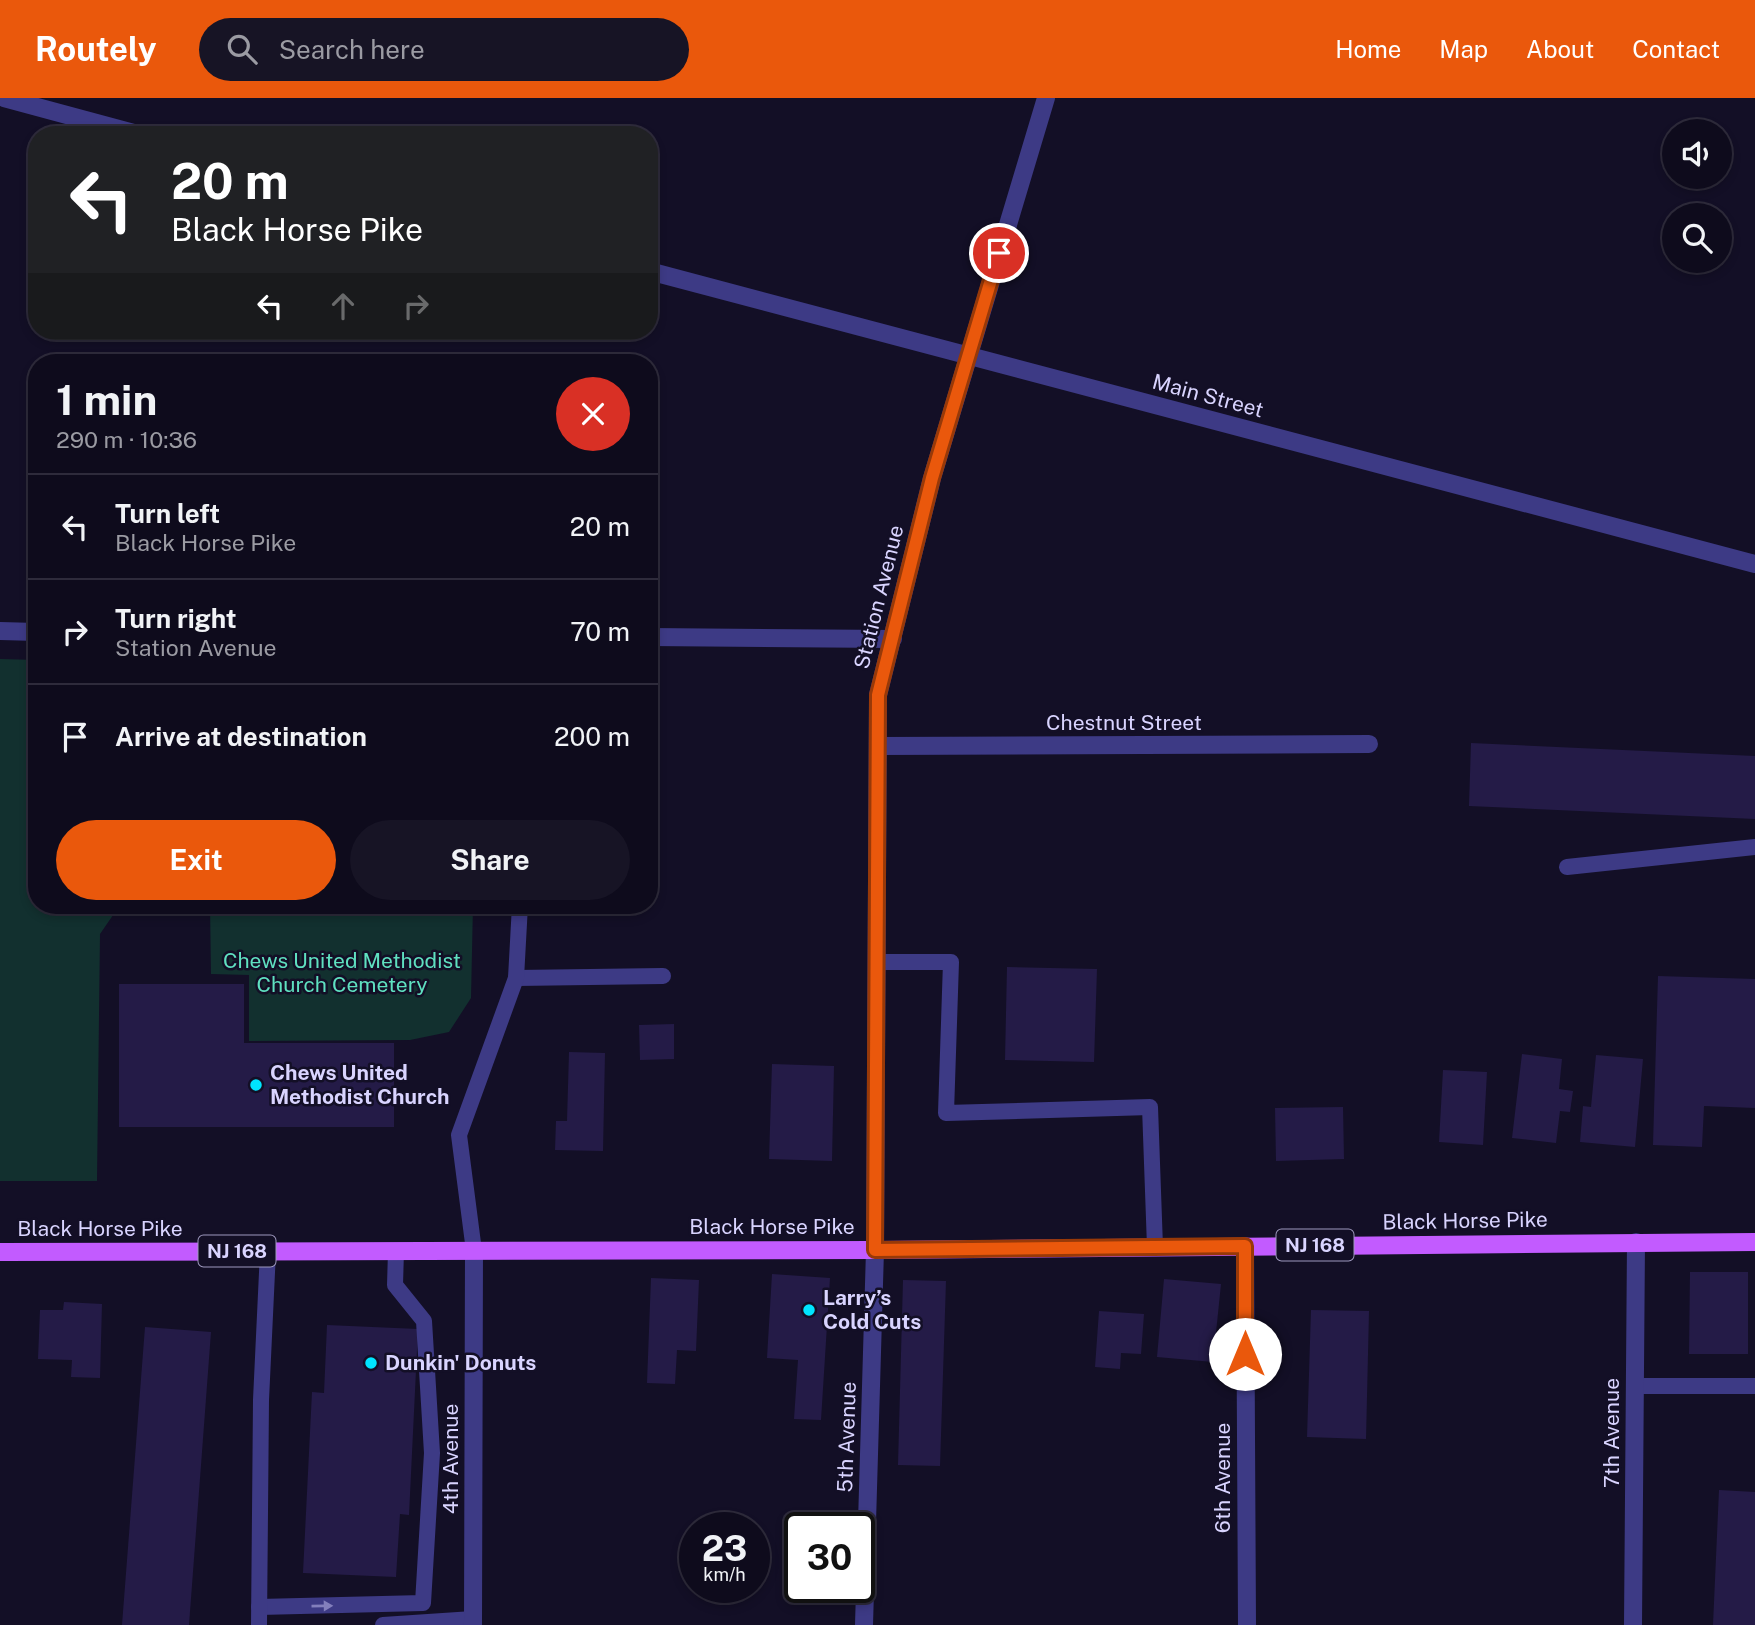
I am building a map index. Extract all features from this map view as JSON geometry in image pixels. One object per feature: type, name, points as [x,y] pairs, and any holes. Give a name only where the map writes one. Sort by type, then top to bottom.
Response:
[{"type":"main road","name":"Black Horse Pike","points":[[0,1252],[875,1250],[1755,1242]]},
{"type":"street","points":[[4,98],[108,126]]},
{"type":"street","name":"Station Avenue","points":[[875,1250],[878,695],[932,478],[1046,98]]},
{"type":"street","name":"Main Street","points":[[658,273],[1755,564]]},
{"type":"street","points":[[0,631],[28,632]]},
{"type":"street","points":[[658,637],[893,639]]},
{"type":"street","name":"Chestnut Street","points":[[879,746],[1369,744]]},
{"type":"street","name":"7th Avenue","points":[[1633,1625],[1636,1242]]},
{"type":"street","name":"6th Avenue","points":[[1245,1246],[1247,1625]]},
{"type":"street","name":"5th Avenue","points":[[864,1625],[875,1250]]},
{"type":"street","name":"4th Avenue","points":[[473,1622],[474,1251]]},
{"type":"lane","points":[[1566,867],[1755,847]]},
{"type":"lane","points":[[474,1251],[459,1135],[516,978],[520,914]]},
{"type":"lane","points":[[877,962],[951,962],[946,1113],[1150,1107],[1155,1247]]},
{"type":"lane","points":[[516,978],[663,976]]},
{"type":"lane","points":[[259,1625],[261,1400],[268,1251]]},
{"type":"lane","points":[[259,1607],[424,1603],[432,1453],[424,1321],[395,1285],[396,1251]]},
{"type":"lane","points":[[1635,1386],[1755,1386]]},
{"type":"lane","points":[[385,1606],[383,1624],[473,1622]]},
{"type":"green space","points":[[0,659],[28,660],[28,914],[114,914],[100,934],[97,1181],[0,1181]]},
{"type":"green space","name":"Chews United Methodist Church Cemetery","points":[[210,914],[473,914],[471,998],[449,1032],[410,1040],[249,1041],[249,975],[211,974]]},
{"type":"building","points":[[1471,743],[1755,756],[1755,819],[1469,806]]},
{"type":"building","points":[[1007,967],[1097,969],[1094,1062],[1005,1060]]},
{"type":"building","points":[[1658,976],[1755,979],[1755,1108],[1704,1106],[1702,1147],[1653,1145]]},
{"type":"building","name":"Chews United Methodist Church","points":[[119,984],[244,984],[244,1043],[394,1043],[394,1127],[119,1127]]},
{"type":"building","points":[[674,1024],[674,1059],[640,1060],[639,1025]]},
{"type":"building","points":[[569,1052],[605,1053],[603,1151],[555,1150],[556,1121],[567,1121]]},
{"type":"building","points":[[1522,1054],[1562,1059],[1559,1089],[1573,1091],[1570,1112],[1560,1111],[1556,1143],[1512,1138]]},
{"type":"building","points":[[1596,1055],[1643,1059],[1635,1147],[1580,1142],[1583,1106],[1591,1107]]},
{"type":"building","points":[[772,1064],[834,1066],[832,1161],[769,1159]]},
{"type":"building","points":[[1443,1070],[1487,1072],[1483,1145],[1439,1142]]},
{"type":"building","points":[[1343,1107],[1344,1159],[1276,1161],[1275,1108]]},
{"type":"building","points":[[1690,1272],[1748,1272],[1748,1354],[1689,1354]]},
{"type":"building","points":[[772,1274],[830,1278],[821,1420],[794,1419],[798,1360],[767,1358]]},
{"type":"building","points":[[651,1278],[699,1280],[696,1351],[677,1350],[675,1384],[647,1383]]},
{"type":"building","points":[[1164,1279],[1221,1284],[1213,1362],[1157,1357]]},
{"type":"building","points":[[903,1280],[946,1281],[940,1466],[898,1465]]},
{"type":"building","points":[[64,1302],[102,1304],[100,1378],[71,1377],[72,1360],[38,1359],[40,1310],[63,1310]]},
{"type":"building","points":[[1311,1310],[1369,1311],[1366,1439],[1307,1437]]},
{"type":"building","points":[[1099,1311],[1144,1314],[1141,1354],[1121,1353],[1120,1369],[1095,1367]]},
{"type":"building","points":[[327,1325],[418,1329],[409,1515],[400,1514],[396,1577],[303,1573],[312,1392],[324,1393]]},
{"type":"building","points":[[145,1327],[211,1332],[189,1625],[122,1625]]},
{"type":"building","points":[[1719,1490],[1755,1492],[1755,1625],[1713,1625]]},
{"type":"place","name":"Chews United Methodist Church","points":[[256,1085]]},
{"type":"place","name":"Larry’s Cold Cuts","points":[[809,1310]]},
{"type":"place","name":"Dunkin' Donuts","points":[[371,1363]]},
{"type":"route","points":[[999,253],[932,478],[878,695],[875,1250],[1245,1246],[1245,1354]]}]
